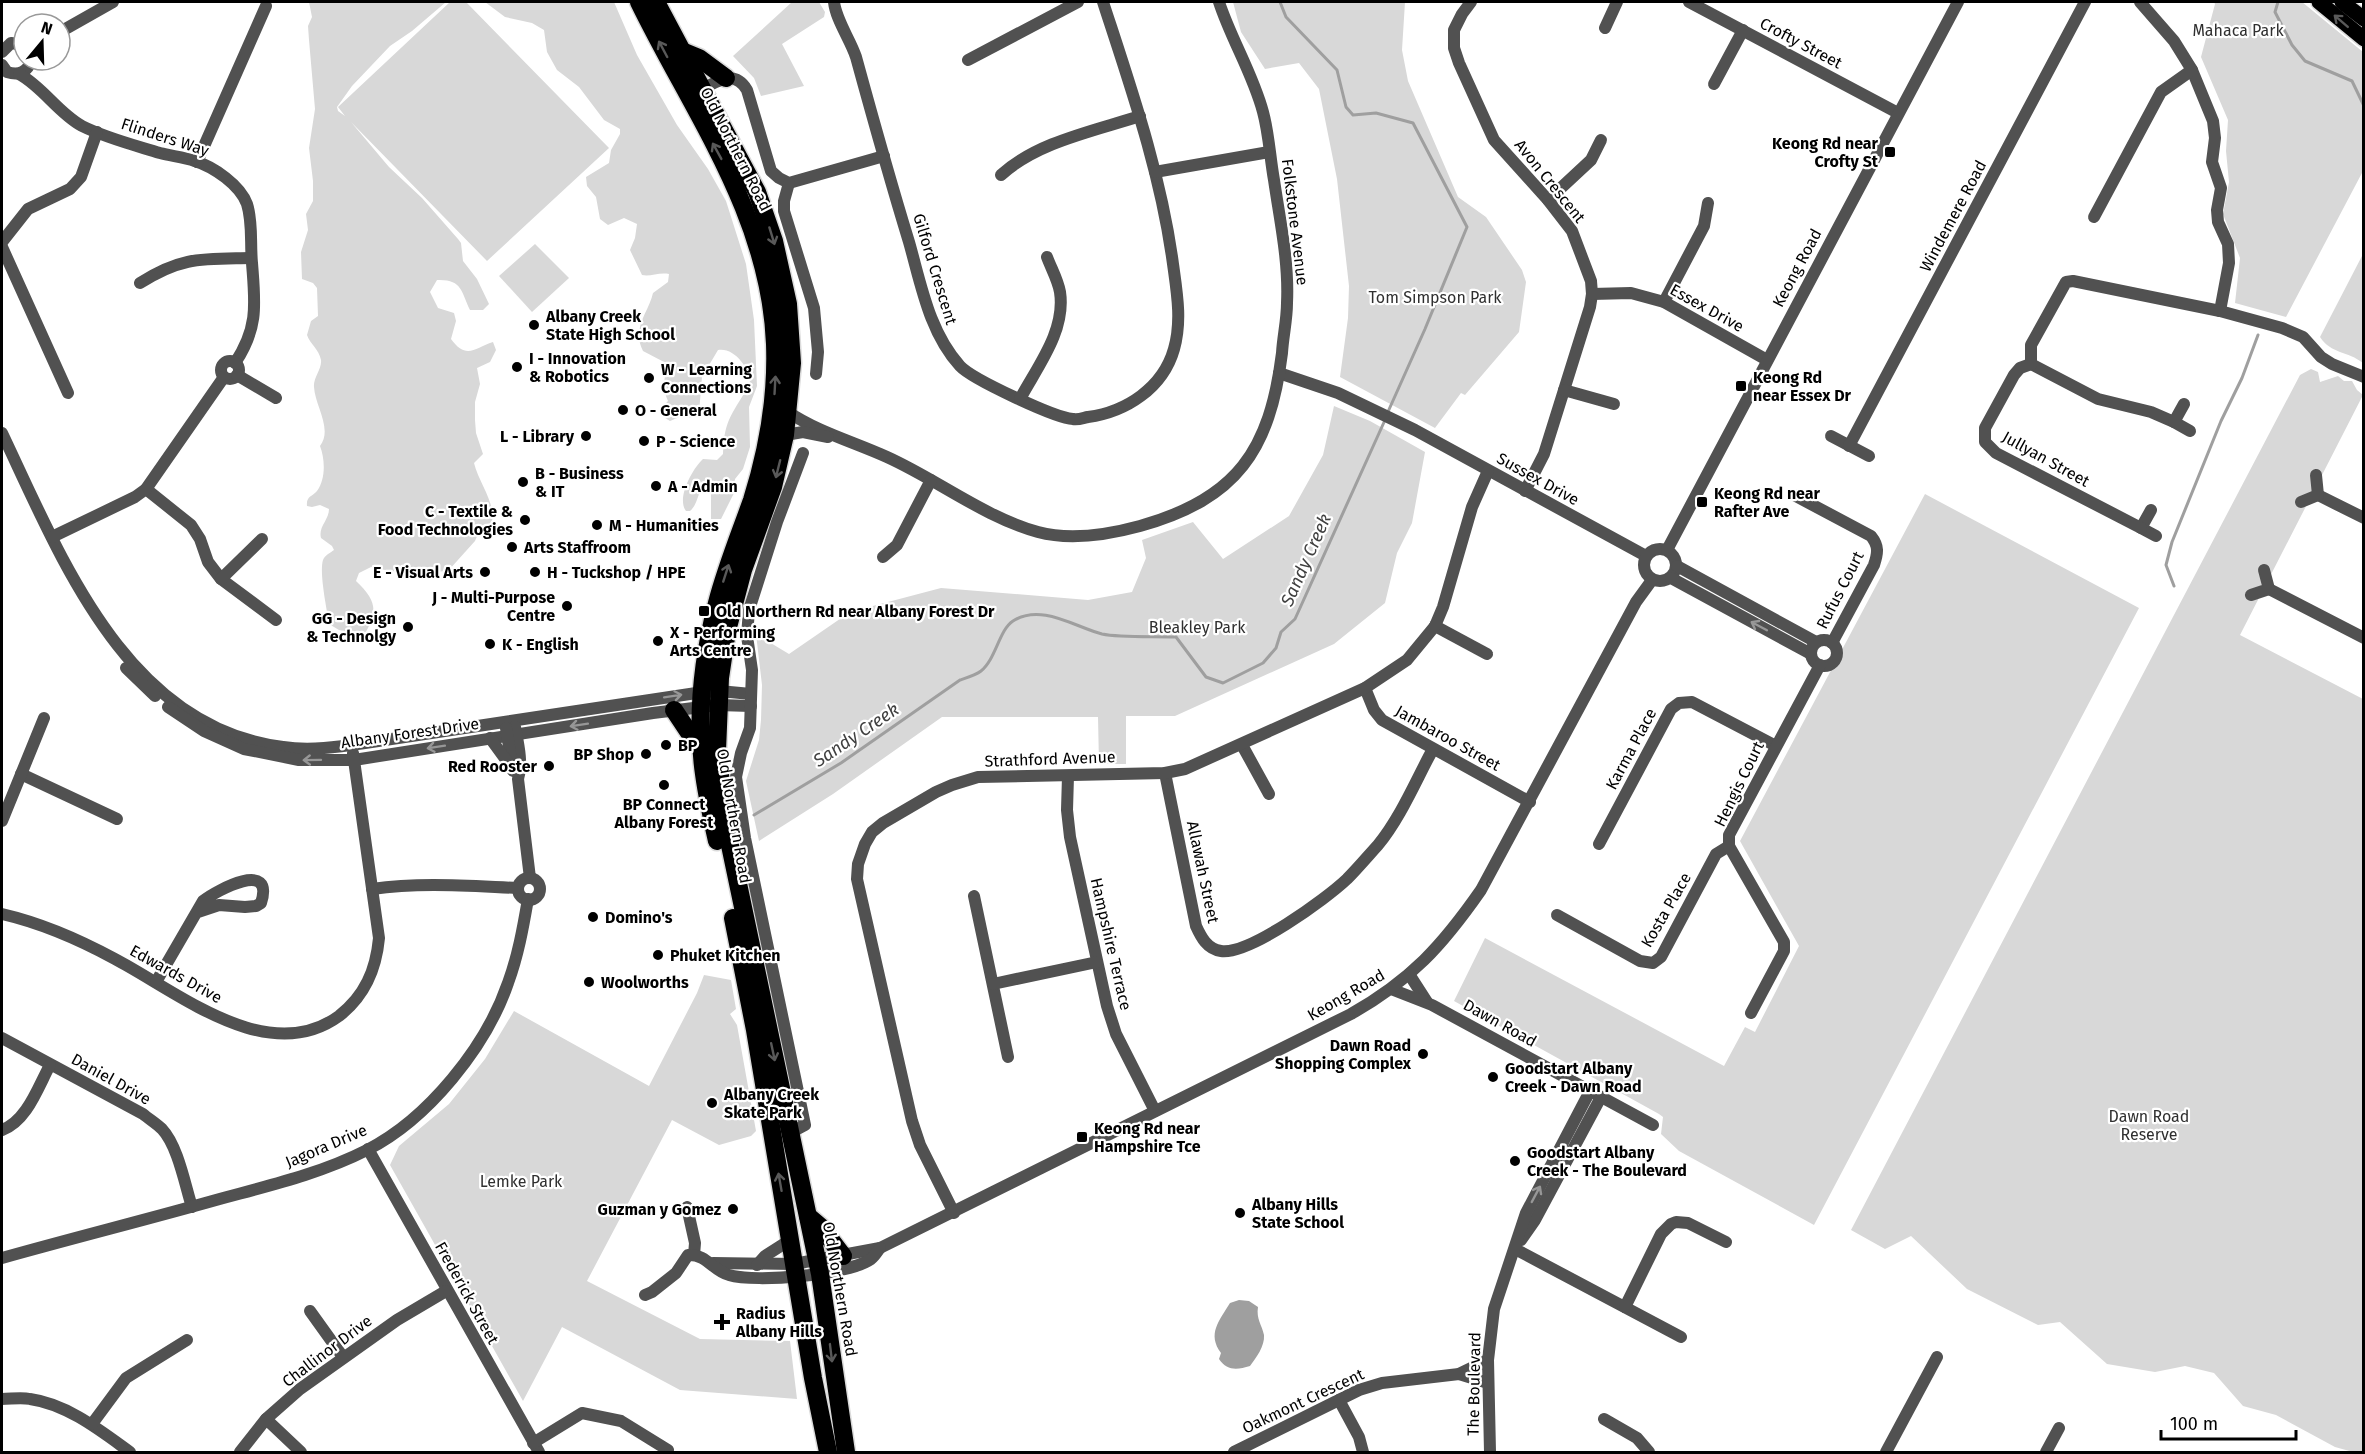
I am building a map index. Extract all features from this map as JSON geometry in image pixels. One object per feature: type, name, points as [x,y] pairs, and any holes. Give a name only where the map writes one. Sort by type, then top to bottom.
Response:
[{"type":"highway","name":"Old Northern Road","points":[[639,2],[757,192],[774,241],[785,286],[790,322],[792,363],[785,435],[773,488],[743,570],[730,614],[701,739],[704,775],[752,1010],[813,1378],[828,1452]]},
{"type":"highway","name":"Old Northern Road","points":[[656,2],[682,51],[696,93],[751,223],[769,291],[775,342],[774,395],[765,452],[716,604],[709,643],[710,699],[727,831],[797,1129],[808,1216],[846,1452]]},
{"type":"highway","points":[[682,51],[699,58],[726,78]]},
{"type":"highway","points":[[674,710],[690,734],[701,739]]},
{"type":"highway","points":[[808,1216],[821,1227],[843,1256]]},
{"type":"main road","points":[[2319,2],[2364,39]]},
{"type":"main road","points":[[2342,2],[2364,19]]},
{"type":"street","points":[[72,25],[112,2]]},
{"type":"street","name":"Gilford Crescent","points":[[834,2],[854,53],[939,338],[962,368],[1046,413],[1074,420],[1106,415],[1128,406],[1146,392],[1162,373],[1174,351],[1179,321],[1171,248],[1155,172],[1140,116],[1103,2]]},
{"type":"street","points":[[968,60],[1078,2]]},
{"type":"street","name":"Folkstone Avenue","points":[[788,412],[835,437],[887,457],[1000,518],[1041,533],[1090,536],[1130,529],[1188,510],[1231,480],[1260,439],[1272,409],[1287,304],[1286,272],[1263,112],[1219,2]]},
{"type":"street","name":"Avon Crescent","points":[[1471,2],[1454,30],[1454,48],[1459,63],[1494,140],[1548,200],[1572,231],[1591,281],[1590,307],[1544,454],[1525,491]]},
{"type":"street","points":[[1605,28],[1617,2]]},
{"type":"street","name":"Crofty Street","points":[[1689,2],[1898,113]]},
{"type":"street","name":"Keong Road","points":[[1667,550],[1958,2]]},
{"type":"street","name":"Windemere Road","points":[[1850,446],[2085,2]]},
{"type":"street","points":[[2140,2],[2174,41],[2192,70],[2212,121],[2215,138],[2212,162],[2221,188],[2217,210],[2218,222],[2228,244],[2229,263],[2220,311]]},
{"type":"street","points":[[197,162],[266,6]]},
{"type":"street","points":[[1714,84],[1743,30]]},
{"type":"street","points":[[2094,217],[2161,92],[2192,70]]},
{"type":"street","name":"Flinders Way","points":[[20,72],[68,117],[97,132],[160,153],[197,162],[229,180],[246,202],[251,227],[255,320],[245,348],[232,372],[146,489],[135,497],[52,537]]},
{"type":"street","points":[[696,93],[726,78],[735,79],[744,86],[771,171],[789,183],[884,156]]},
{"type":"street","points":[[1001,175],[1016,161],[1036,151],[1140,116]]},
{"type":"street","points":[[2,243],[28,209],[70,189],[81,177],[97,132]]},
{"type":"street","points":[[1548,200],[1591,160],[1601,140]]},
{"type":"street","points":[[1155,172],[1269,152]]},
{"type":"street","name":"Old Northern Road","points":[[789,183],[784,211],[814,308],[817,339],[816,374]]},
{"type":"street","points":[[1664,302],[1704,226],[1708,204]]},
{"type":"street","points":[[2,248],[68,393]]},
{"type":"street","points":[[1020,399],[1052,342],[1058,324],[1061,306],[1060,290],[1047,257]]},
{"type":"street","points":[[140,283],[162,269],[192,259],[251,258]]},
{"type":"street","points":[[2190,431],[2151,412],[2098,399],[2031,364],[2029,353],[2031,345],[2066,282],[2073,281],[2260,320],[2303,337],[2321,357],[2364,377]]},
{"type":"street","name":"Essex Drive","points":[[1592,294],[1631,292],[1664,302],[1767,360]]},
{"type":"street","name":"Jullyan Street","points":[[2031,364],[2020,368],[2014,375],[1986,429],[1985,442],[1990,449],[2156,536]]},
{"type":"street","name":"Sussex Drive","points":[[1279,370],[1395,418],[1646,556]]},
{"type":"street","points":[[232,372],[276,398]]},
{"type":"street","points":[[1564,390],[1614,404]]},
{"type":"street","points":[[2174,422],[2184,404]]},
{"type":"street","name":"Folkstone Avenue","points":[[785,435],[802,432],[835,437]]},
{"type":"street","name":"Albany Forest Drive","points":[[2,433],[74,581],[107,632],[132,664],[164,694],[197,717],[226,732],[256,742],[284,747],[312,748],[352,745],[510,721],[710,699]]},
{"type":"street","points":[[1831,436],[1869,456]]},
{"type":"street","name":"Old Northern Road","points":[[797,1129],[736,790],[737,767],[749,734],[752,670],[747,636],[749,610],[777,522],[803,453]]},
{"type":"street","name":"Strathford Avenue","points":[[954,1213],[920,1144],[912,1121],[857,879],[858,864],[872,832],[883,823],[936,792],[978,777],[1165,773],[1185,769],[1365,688],[1407,660],[1435,626],[1443,607],[1472,507],[1488,471]]},
{"type":"street","points":[[2316,475],[2318,495]]},
{"type":"street","points":[[883,557],[897,545],[931,480]]},
{"type":"street","points":[[146,489],[191,525],[208,562],[221,579],[276,620]]},
{"type":"street","name":"Rufus Court","points":[[1792,494],[1871,536],[1877,544],[1878,554],[1874,566],[1832,643]]},
{"type":"street","points":[[2301,502],[2318,495],[2364,518]]},
{"type":"street","points":[[2141,528],[2151,510]]},
{"type":"street","points":[[221,579],[262,539]]},
{"type":"street","points":[[1658,549],[1667,550],[1674,556],[1677,566],[1671,578],[1662,582],[1652,580],[1644,567],[1646,556],[1658,549]]},
{"type":"street","points":[[1677,566],[1816,642]]},
{"type":"street","points":[[2264,570],[2270,589]]},
{"type":"street","points":[[1671,578],[1811,654]]},
{"type":"street","name":"Keong Road","points":[[818,1268],[843,1256],[880,1248],[954,1213],[1351,1014],[1391,989],[1453,930],[1480,890],[1530,802],[1636,602],[1652,580]]},
{"type":"street","name":"Albany Forest Drive","points":[[74,581],[80,604],[120,661],[140,683],[181,716],[204,730],[234,744],[272,756],[299,760],[354,760],[674,710],[710,699]]},
{"type":"street","points":[[2251,595],[2270,589],[2362,632]]},
{"type":"street","points":[[1435,626],[1487,654]]},
{"type":"street","points":[[1824,640],[1832,643],[1836,650],[1834,661],[1828,665],[1820,665],[1814,661],[1811,654],[1816,642],[1824,640]]},
{"type":"street","name":"Hengis Court","points":[[1751,1012],[1784,951],[1784,942],[1730,846],[1729,835],[1820,665]]},
{"type":"street","name":"Jambaroo Street","points":[[1365,688],[1374,710],[1382,720],[1530,802]]},
{"type":"street","points":[[710,699],[751,700]]},
{"type":"street","name":"Karma Place","points":[[1599,844],[1671,709],[1679,703],[1692,702],[1776,746]]},
{"type":"street","points":[[2,821],[44,718]]},
{"type":"street","points":[[510,721],[520,772],[515,774]]},
{"type":"street","points":[[490,738],[515,774],[530,878]]},
{"type":"street","name":"Edwards Drive","points":[[2,914],[24,919],[65,935],[114,958],[192,1005],[254,1030],[272,1034],[290,1034],[310,1031],[325,1024],[348,1009],[360,995],[370,980],[377,960],[379,938],[352,745]]},
{"type":"street","points":[[1242,745],[1269,794]]},
{"type":"street","name":"Allawah Street","points":[[1165,773],[1196,926],[1203,942],[1219,951],[1236,951],[1255,943],[1320,901],[1346,880],[1379,844],[1433,749]]},
{"type":"street","points":[[21,774],[117,819]]},
{"type":"street","name":"Hampshire Terrace","points":[[1068,776],[1067,810],[1070,837],[1107,1006],[1116,1034],[1155,1111]]},
{"type":"street","name":"Kosta Place","points":[[1557,915],[1640,961],[1653,963],[1661,957],[1716,854],[1730,846]]},
{"type":"street","points":[[156,982],[203,901],[247,879],[254,878],[260,882],[261,903],[256,906],[245,908],[219,904],[198,912]]},
{"type":"street","points":[[530,878],[538,883],[540,891],[535,898],[528,900],[522,897],[518,888],[522,880],[530,878]]},
{"type":"street","points":[[372,889],[427,883],[518,888]]},
{"type":"street","points":[[974,896],[1008,1057]]},
{"type":"street","name":"Jagora Drive","points":[[2,1258],[302,1177],[368,1149],[396,1131],[430,1103],[455,1075],[492,1020],[508,984],[528,900]]},
{"type":"street","points":[[993,984],[1097,962]]},
{"type":"street","name":"Dawn Road","points":[[1409,974],[1427,1002]]},
{"type":"street","name":"Dawn Road","points":[[1391,989],[1427,1002],[1653,1125]]},
{"type":"street","name":"Daniel Drive","points":[[2,1038],[143,1114],[162,1129],[175,1152],[192,1207]]},
{"type":"street","points":[[2,1130],[14,1124],[22,1115],[50,1065]]},
{"type":"street","name":"The Boulevard","points":[[1490,1452],[1488,1360],[1494,1309],[1502,1280],[1526,1213],[1595,1094]]},
{"type":"street","name":"Frederick Street","points":[[368,1149],[536,1448]]},
{"type":"street","points":[[687,1207],[694,1255]]},
{"type":"street","points":[[1625,1307],[1661,1234],[1671,1224],[1688,1223],[1726,1242]]},
{"type":"street","points":[[757,1265],[765,1256],[790,1240]]},
{"type":"street","name":"Keong Road","points":[[795,1270],[818,1268],[837,1271],[873,1258],[880,1248]]},
{"type":"street","points":[[1515,1249],[1681,1337]]},
{"type":"street","points":[[645,1295],[676,1273],[688,1255],[694,1255],[713,1263],[795,1270]]},
{"type":"street","points":[[713,1263],[720,1271],[733,1276],[795,1270]]},
{"type":"street","name":"Challinor Drive","points":[[240,1452],[266,1419],[300,1389],[397,1320],[446,1291]]},
{"type":"street","points":[[310,1311],[343,1357]]},
{"type":"street","points":[[93,1424],[126,1378],[187,1340]]},
{"type":"street","points":[[1886,1452],[1937,1357]]},
{"type":"street","name":"Oakmont Crescent","points":[[1234,1452],[1359,1390],[1382,1383],[1459,1374],[1488,1360]]},
{"type":"street","name":"Oakmont Crescent","points":[[1459,1374],[1488,1383]]},
{"type":"street","points":[[2,1399],[30,1399],[64,1410],[93,1424],[130,1452]]},
{"type":"street","points":[[1339,1400],[1359,1437],[1363,1452]]},
{"type":"street","points":[[536,1448],[582,1413],[621,1420],[668,1450]]},
{"type":"street","points":[[266,1419],[301,1452]]},
{"type":"street","points":[[1604,1419],[1637,1438],[1649,1452]]},
{"type":"street","points":[[2046,1452],[2059,1428]]},
{"type":"green space","points":[[309,2],[446,2],[390,46],[352,86],[337,107],[338,111],[345,116],[338,107],[450,2],[466,2],[609,148],[487,261],[351,122],[389,167],[422,198],[461,243],[463,261],[477,279],[489,304],[483,310],[470,310],[456,284],[437,280],[430,292],[438,308],[454,313],[456,321],[451,339],[466,351],[493,342],[496,350],[490,362],[477,368],[480,384],[475,402],[476,433],[483,454],[474,463],[490,502],[491,526],[479,532],[475,541],[448,571],[390,571],[371,567],[359,573],[356,581],[368,594],[373,606],[372,619],[364,635],[339,630],[329,624],[322,566],[325,557],[334,550],[321,538],[320,534],[329,509],[320,505],[307,506],[308,498],[317,491],[322,481],[324,463],[320,446],[325,432],[314,387],[321,360],[307,335],[311,321],[318,316],[317,288],[313,283],[302,279],[301,252],[308,230],[306,214],[313,201],[309,148],[315,109],[308,26],[312,17]]},
{"type":"green space","points":[[485,2],[614,2],[637,55],[677,125],[708,169],[726,201],[746,264],[754,320],[757,386],[749,407],[750,447],[743,469],[735,479],[734,493],[721,519],[711,519],[711,488],[707,485],[703,488],[690,511],[686,511],[683,505],[684,491],[703,459],[717,460],[723,454],[728,423],[750,383],[747,371],[735,355],[718,350],[702,377],[699,413],[692,418],[682,416],[670,421],[662,416],[662,407],[668,401],[664,384],[664,362],[643,351],[639,335],[642,320],[653,293],[668,282],[669,274],[642,275],[630,250],[637,224],[624,218],[608,225],[600,219],[596,197],[587,186],[586,177],[609,163],[611,150],[620,134],[620,129],[604,120],[579,87],[557,70],[547,52],[544,30],[532,23],[505,17]]},
{"type":"green space","points":[[792,2],[819,2],[825,12],[824,17],[782,44],[804,86],[761,96],[754,78],[733,56]]},
{"type":"green space","name":"Tom Simpson Park","points":[[1233,2],[1405,2],[1402,50],[1408,81],[1458,197],[1486,217],[1522,270],[1526,282],[1519,332],[1465,395],[1461,393],[1435,428],[1340,377],[1348,318],[1349,286],[1337,179],[1319,89],[1299,63],[1265,69],[1241,32]]},
{"type":"green space","name":"Mahaca Park","points":[[2214,2],[2302,2],[2363,52],[2363,171],[2286,317],[2235,303],[2240,258],[2223,214],[2229,182],[2226,151],[2228,120],[2201,57]]},
{"type":"green space","points":[[535,244],[569,278],[532,312],[499,276]]},
{"type":"green space","points":[[2363,254],[2363,363],[2329,347],[2320,337]]},
{"type":"green space","name":"Dawn Road Reserve","points":[[2311,369],[2318,372],[2320,382],[2338,376],[2344,381],[2352,381],[2363,395],[2240,635],[2363,699],[2363,1452],[2335,1447],[2276,1415],[2243,1406],[2214,1373],[2185,1366],[2155,1372],[2107,1364],[2060,1322],[2038,1325],[1967,1289],[1911,1236],[1885,1249],[1851,1230],[2300,375]]},
{"type":"green space","name":"Bleakley Park","points":[[1334,406],[1370,421],[1425,452],[1412,523],[1397,553],[1385,603],[1334,644],[1175,716],[1126,716],[1126,764],[1099,764],[1098,717],[942,717],[833,794],[759,841],[746,781],[759,740],[761,720],[762,685],[756,634],[789,654],[850,612],[941,588],[1088,600],[1132,592],[1146,558],[1142,540],[1193,522],[1223,559],[1289,516],[1323,455]]},
{"type":"green space","points":[[1925,494],[2139,608],[1814,1225],[1679,1151],[1661,1134],[1663,1117],[1659,1114],[1454,1001],[1485,938],[1724,1066],[1745,1027],[1755,1032],[1799,946],[1740,841]]},
{"type":"green space","name":"Lemke Park","points":[[704,975],[731,980],[736,1009],[730,1014],[737,1025],[756,1131],[751,1136],[719,1145],[672,1120],[587,1281],[700,1339],[790,1341],[797,1399],[680,1390],[562,1327],[523,1401],[390,1165],[399,1146],[449,1104],[485,1059],[514,1011],[649,1086]]},
{"type":"shaded area","points":[[1239,1300],[1249,1301],[1258,1307],[1264,1339],[1260,1352],[1250,1366],[1233,1368],[1225,1366],[1219,1359],[1221,1353],[1215,1340],[1215,1334],[1230,1303]]},
{"type":"waterway","name":"Sandy Creek","points":[[1280,2],[1286,17],[1337,70],[1346,107],[1353,115],[1376,113],[1413,123],[1467,227],[1387,414]]},
{"type":"waterway","points":[[2278,2],[2275,12],[2292,45],[2305,61],[2352,81],[2364,106]]},
{"type":"waterway","points":[[2174,586],[2166,565],[2172,542],[2258,335]]},
{"type":"waterway","name":"Sandy Creek","points":[[754,815],[841,763],[960,680],[981,671],[1008,625],[1024,616],[1046,615],[1102,634],[1176,637],[1206,677],[1223,683],[1263,663],[1276,648],[1281,632],[1295,619],[1385,420]]},
{"type":"place","name":"Keong Rd near Crofty St","points":[[1890,152]]},
{"type":"place","name":"Albany Creek State High School","points":[[534,325]]},
{"type":"place","name":"I - Innovation & Robotics","points":[[517,367]]},
{"type":"place","name":"W - Learning Connections","points":[[649,378]]},
{"type":"place","name":"Keong Rd near Essex Dr","points":[[1741,386]]},
{"type":"place","name":"O - General","points":[[623,410]]},
{"type":"place","name":"L - Library","points":[[586,436]]},
{"type":"place","name":"P - Science","points":[[644,441]]},
{"type":"place","name":"B - Business & IT","points":[[523,482]]},
{"type":"place","name":"A - Admin","points":[[656,486]]},
{"type":"place","name":"Keong Rd near Rafter Ave","points":[[1702,502]]},
{"type":"place","name":"C - Textile & Food Technologies","points":[[525,520]]},
{"type":"place","name":"M - Humanities","points":[[597,525]]},
{"type":"place","name":"Arts Staffroom","points":[[512,547]]},
{"type":"place","name":"E - Visual Arts","points":[[485,572]]},
{"type":"place","name":"H - Tuckshop / HPE","points":[[535,572]]},
{"type":"place","name":"J - Multi-Purpose Centre","points":[[567,606]]},
{"type":"place","name":"Old Northern Rd near Albany Forest Dr","points":[[704,611]]},
{"type":"place","name":"GG - Design & Technolgy","points":[[408,627]]},
{"type":"place","name":"X - Performing Arts Centre","points":[[658,641]]},
{"type":"place","name":"K - English","points":[[490,644]]},
{"type":"place","name":"BP","points":[[666,745]]},
{"type":"place","name":"BP Shop","points":[[646,754]]},
{"type":"place","name":"Red Rooster","points":[[549,766]]},
{"type":"place","name":"BP Connect Albany Forest","points":[[664,785]]},
{"type":"place","name":"Domino's","points":[[593,917]]},
{"type":"place","name":"Phuket Kitchen","points":[[658,955]]},
{"type":"place","name":"Woolworths","points":[[589,982]]},
{"type":"place","name":"Dawn Road Shopping Complex","points":[[1423,1054]]},
{"type":"place","name":"Goodstart Albany Creek - Dawn Road","points":[[1493,1077]]},
{"type":"place","name":"Albany Creek Skate Park","points":[[712,1103]]},
{"type":"place","name":"Keong Rd near Hampshire Tce","points":[[1082,1137]]},
{"type":"place","name":"Goodstart Albany Creek - The Boulevard","points":[[1515,1161]]},
{"type":"place","name":"Guzman y Gomez","points":[[733,1209]]},
{"type":"place","name":"Albany Hills State School","points":[[1240,1213]]},
{"type":"place","name":"Radius Albany Hills","points":[[722,1322]]}]
